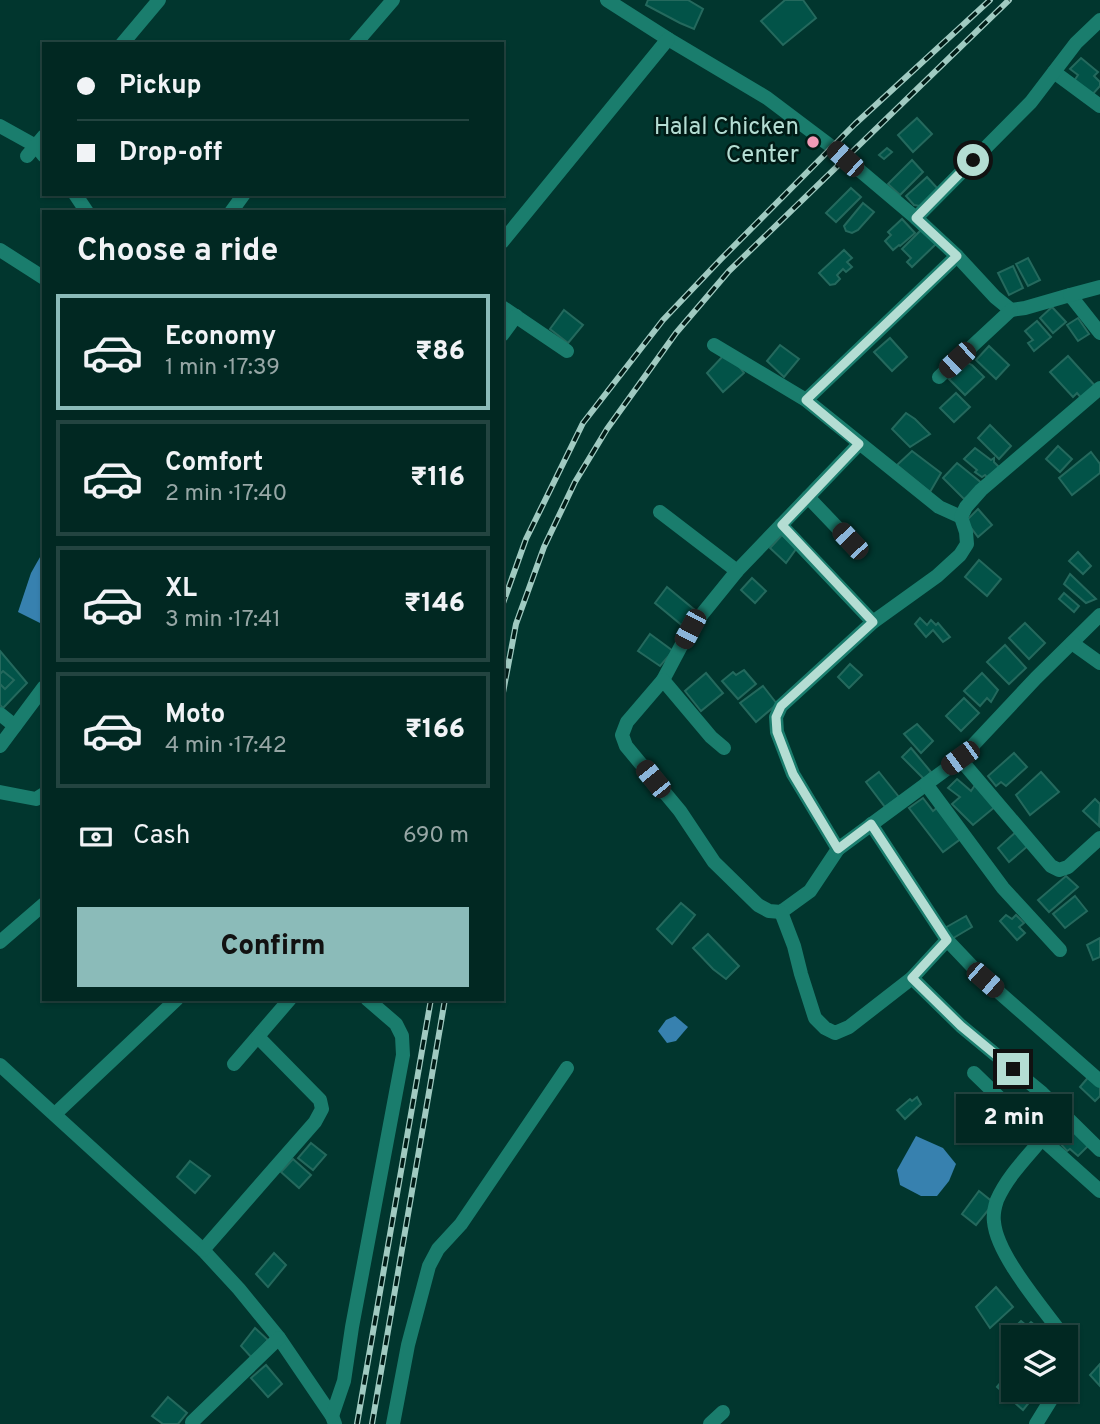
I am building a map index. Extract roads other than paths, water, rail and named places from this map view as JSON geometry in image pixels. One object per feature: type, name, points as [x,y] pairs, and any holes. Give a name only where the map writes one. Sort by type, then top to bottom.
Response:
[{"type":"street","points":[[124,42],[159,0]]},
{"type":"street","points":[[357,42],[393,0]]},
{"type":"street","points":[[616,2],[668,38],[767,98],[832,147],[916,218],[1011,310]]},
{"type":"street","points":[[916,218],[1031,102],[1076,43],[1100,20]]},
{"type":"street","points":[[504,240],[668,38]]},
{"type":"street","points":[[1054,72],[1100,106]]},
{"type":"street","points":[[0,126],[38,148]]},
{"type":"street","points":[[0,250],[42,277]]},
{"type":"street","points":[[806,400],[957,256]]},
{"type":"street","points":[[939,377],[1011,310],[1100,287]]},
{"type":"street","points":[[1070,295],[1100,333]]},
{"type":"street","points":[[504,308],[567,351]]},
{"type":"street","points":[[504,332],[516,316]]},
{"type":"street","points":[[714,345],[806,400],[939,507],[961,517]]},
{"type":"street","points":[[838,849],[793,774],[777,732],[776,717],[781,706],[873,622],[937,576],[960,555],[967,544],[961,517],[966,507],[981,490],[1100,388]]},
{"type":"street","points":[[859,444],[737,571],[690,629],[663,680],[627,722],[622,735],[626,746],[680,811],[714,862],[758,905],[769,911],[780,912],[810,891],[838,849],[960,758],[1100,615]]},
{"type":"street","points":[[808,497],[850,541]]},
{"type":"street","points":[[660,512],[737,571]]},
{"type":"street","points":[[782,525],[873,622]]},
{"type":"street","points":[[1072,643],[1100,663]]},
{"type":"street","points":[[663,680],[710,737],[724,748]]},
{"type":"street","points":[[0,746],[42,690]]},
{"type":"street","points":[[0,714],[15,726]]},
{"type":"street","points":[[960,758],[1051,866],[1059,870],[1068,867],[1100,838]]},
{"type":"street","points":[[926,784],[1003,888],[1060,950]]},
{"type":"street","points":[[0,792],[41,799]]},
{"type":"street","points":[[871,824],[947,940],[985,980],[1100,1081]]},
{"type":"street","points":[[0,942],[42,906]]},
{"type":"street","points":[[780,912],[794,946],[816,1018],[825,1028],[835,1033],[849,1027],[912,978],[947,940]]},
{"type":"street","points":[[912,978],[961,1026],[1042,1093],[1100,1150]]},
{"type":"street","points":[[55,1114],[175,1001]]},
{"type":"street","points":[[234,1064],[288,1001]]},
{"type":"street","points":[[334,1420],[344,1381],[403,1055],[402,1036],[396,1024],[369,1001]]},
{"type":"street","points":[[203,1250],[315,1122],[322,1109],[320,1100],[258,1037]]},
{"type":"street","points":[[0,1065],[203,1250],[279,1338],[334,1420]]},
{"type":"street","points":[[393,1424],[408,1345],[429,1266],[438,1249],[461,1224],[567,1068]]},
{"type":"street","points":[[974,1073],[1042,1139],[1097,1183]]},
{"type":"street","points":[[1042,1139],[1006,1183],[996,1203],[994,1221],[1000,1244],[1056,1325]]},
{"type":"street","points":[[192,1422],[279,1338]]},
{"type":"street","points":[[1036,1424],[1050,1402]]},
{"type":"street","points":[[710,1424],[723,1412]]},
{"type":"water","points":[[42,554],[42,624],[18,612],[31,573]]},
{"type":"water","points":[[675,1016],[688,1027],[676,1041],[667,1043],[658,1031],[666,1020]]},
{"type":"water","points":[[916,1136],[943,1148],[956,1164],[949,1181],[937,1196],[921,1196],[900,1185],[897,1170]]},
{"type":"railway","points":[[504,600],[526,539],[583,423],[663,320],[855,124],[990,0]]},
{"type":"railway","points":[[504,687],[516,624],[544,547],[575,482],[607,429],[676,333],[729,271],[1009,0]]},
{"type":"railway","points":[[357,1424],[431,1001]]},
{"type":"railway","points":[[372,1424],[445,1001]]},
{"type":"place","name":"Halal Chicken Center","points":[[813,142]]}]
